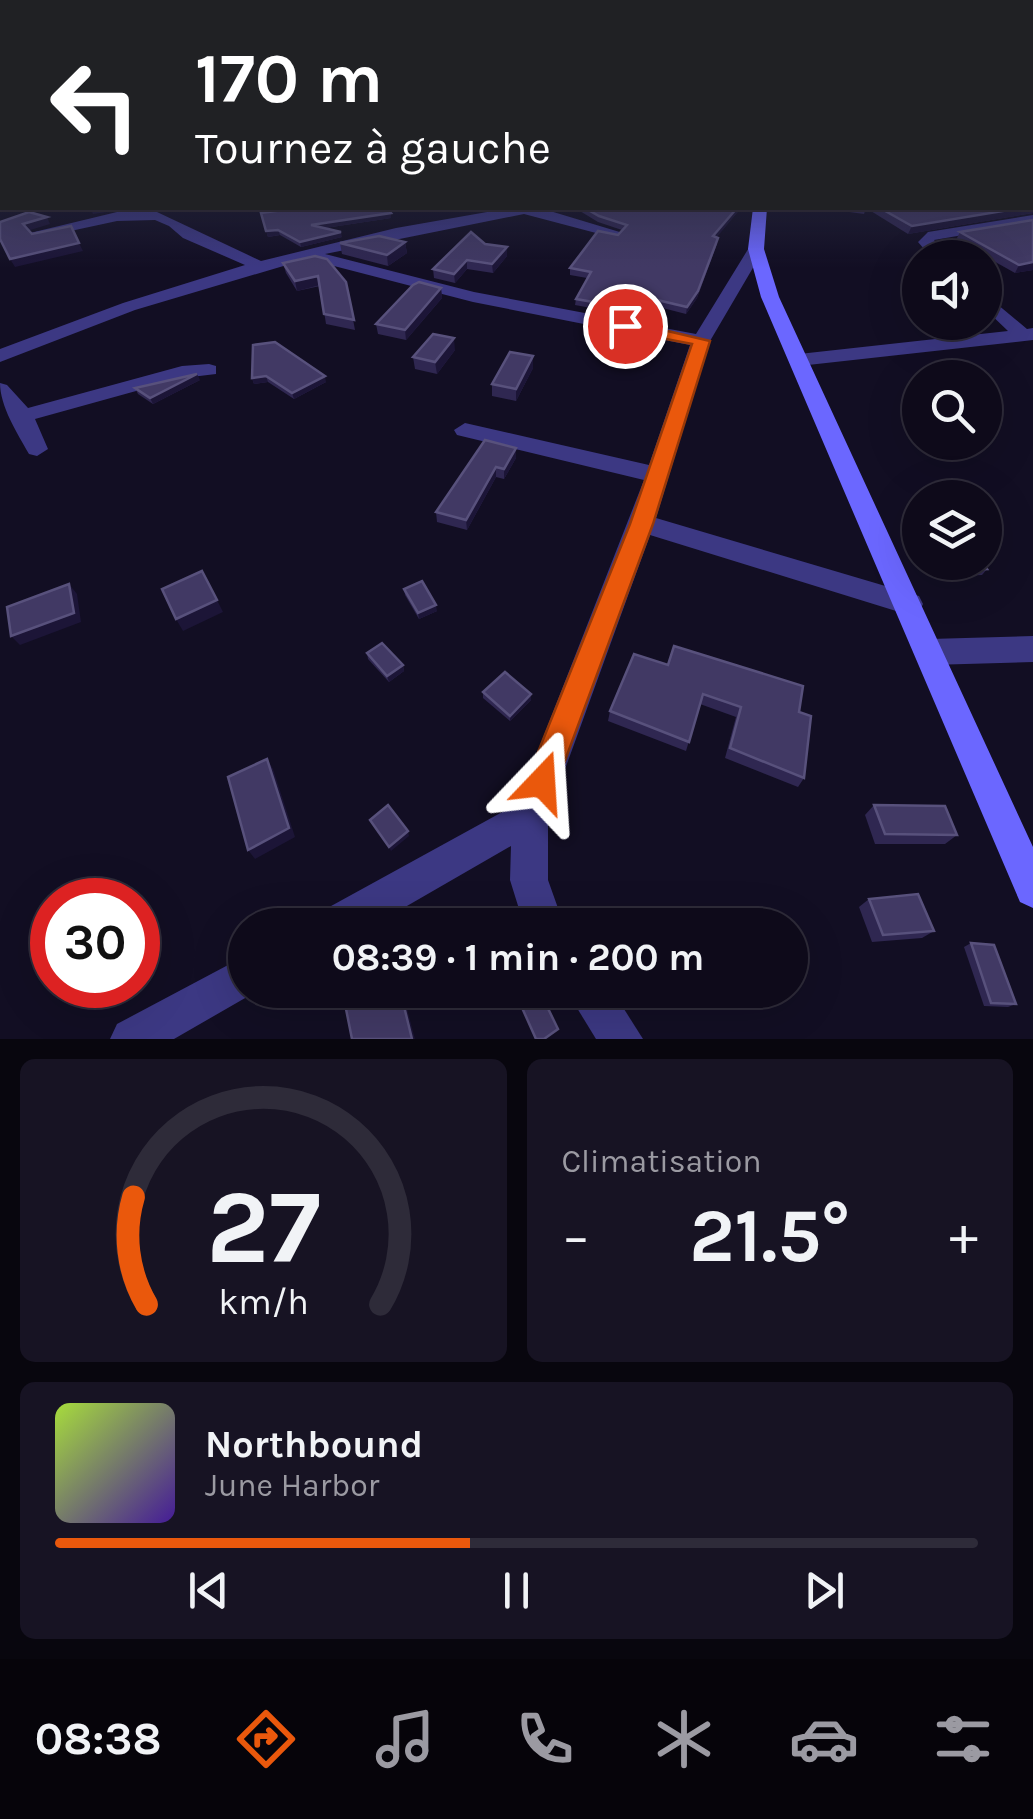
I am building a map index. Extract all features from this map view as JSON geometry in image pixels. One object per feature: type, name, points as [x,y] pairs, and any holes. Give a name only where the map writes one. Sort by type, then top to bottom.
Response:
[{"type":"main road","points":[[760,210],[756,249],[770,298],[910,604],[1033,889]]},
{"type":"street","points":[[0,356],[128,304],[305,254],[518,210]]},
{"type":"street","points":[[535,210],[616,233]]},
{"type":"street","points":[[38,232],[128,215],[160,216],[180,224],[188,235],[262,267]]},
{"type":"street","points":[[927,240],[1033,219]]},
{"type":"street","points":[[539,908],[530,880],[530,816],[642,524],[702,341],[756,249]]},
{"type":"street","points":[[305,254],[473,297],[702,341]]},
{"type":"street","points":[[1002,313],[1028,335]]},
{"type":"street","points":[[799,360],[1028,335]]},
{"type":"street","points":[[23,416],[182,372],[209,370]]},
{"type":"street","points":[[0,390],[23,416],[37,449]]},
{"type":"street","points":[[465,430],[658,475]]},
{"type":"street","points":[[642,524],[910,604]]},
{"type":"street","points":[[930,652],[1033,649]]},
{"type":"street","points":[[366,908],[530,816]]},
{"type":"street","points":[[132,1039],[228,985]]},
{"type":"street","points":[[599,1008],[621,1039]]},
{"type":"building","points":[[588,210],[735,210],[713,236],[718,238],[698,291],[687,307],[636,295],[628,308],[576,299],[591,272],[570,268],[598,231],[618,235],[627,225]]},
{"type":"building","points":[[884,210],[1009,210],[912,226]]},
{"type":"building","points":[[29,212],[47,217],[23,224],[32,234],[71,226],[79,243],[10,259],[0,239],[0,222]]},
{"type":"building","points":[[261,213],[391,213],[311,225],[341,232],[300,242],[278,230],[266,231]]},
{"type":"building","points":[[1033,220],[1033,262],[1019,265],[1002,255],[1002,240],[974,240],[960,232]]},
{"type":"building","points":[[471,232],[485,244],[507,247],[492,264],[467,260],[454,274],[433,269]]},
{"type":"building","points":[[379,236],[405,242],[387,255],[340,243]]},
{"type":"building","points":[[315,256],[327,259],[346,282],[354,320],[324,314],[318,276],[295,281],[283,263]]},
{"type":"building","points":[[419,282],[441,288],[405,330],[376,324],[413,285]]},
{"type":"building","points":[[433,334],[454,338],[435,362],[413,357]]},
{"type":"building","points":[[275,342],[325,376],[292,393],[266,376],[252,378],[253,345]]},
{"type":"building","points":[[510,352],[533,356],[516,389],[492,384]]},
{"type":"building","points":[[197,374],[150,398],[135,388]]},
{"type":"building","points":[[485,440],[516,448],[504,469],[496,467],[466,520],[436,512]]},
{"type":"building","points":[[202,571],[217,600],[176,619],[162,589]]},
{"type":"building","points":[[422,581],[436,605],[418,613],[404,589]]},
{"type":"building","points":[[69,584],[74,613],[11,636],[7,607]]},
{"type":"building","points":[[382,643],[403,665],[387,676],[367,653]]},
{"type":"building","points":[[674,646],[803,686],[799,712],[811,716],[804,778],[730,748],[741,707],[703,694],[689,742],[610,711],[634,654],[668,665]]},
{"type":"building","points":[[505,672],[531,694],[510,716],[483,692]]},
{"type":"building","points":[[267,759],[289,828],[248,850],[228,777]]},
{"type":"building","points":[[388,805],[408,831],[389,847],[370,820]]},
{"type":"building","points":[[874,805],[945,806],[957,835],[885,834]]},
{"type":"building","points":[[918,894],[934,931],[883,935],[869,899]]},
{"type":"building","points":[[971,943],[994,945],[1016,1004],[991,1003]]},
{"type":"building","points":[[346,1008],[404,1008],[412,1039],[352,1039]]},
{"type":"building","points":[[522,1008],[548,1008],[558,1029],[544,1039],[536,1039]]},
{"type":"route","points":[[542,782],[642,524],[702,341],[625,326]]}]
